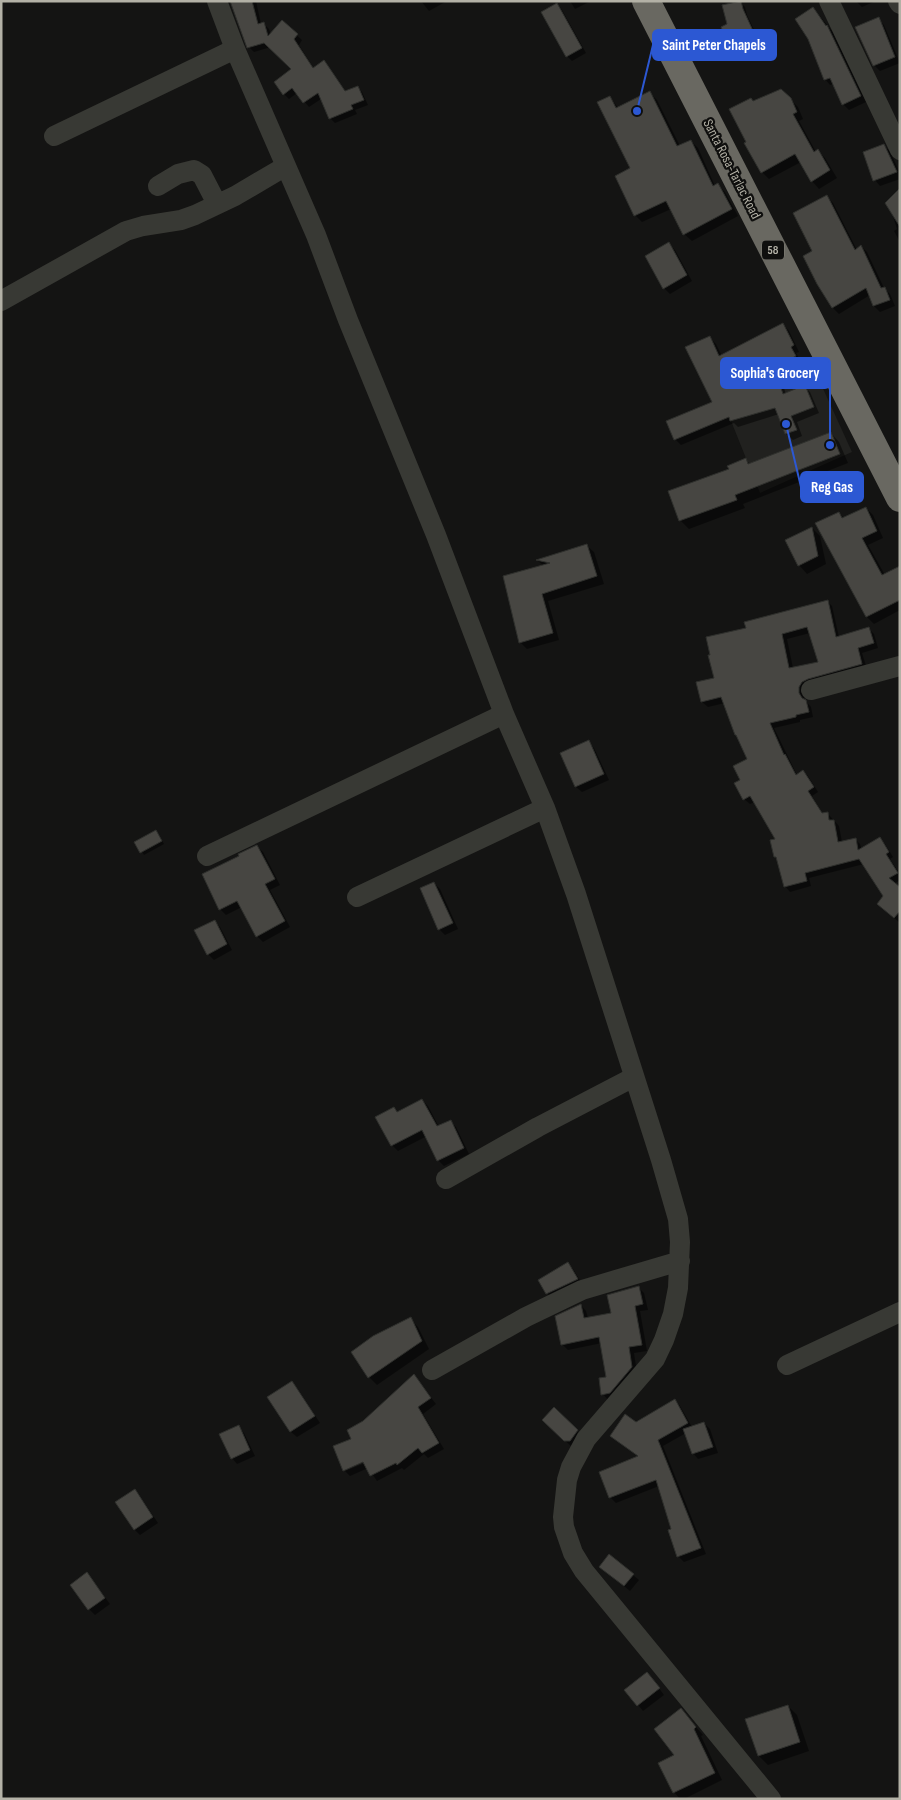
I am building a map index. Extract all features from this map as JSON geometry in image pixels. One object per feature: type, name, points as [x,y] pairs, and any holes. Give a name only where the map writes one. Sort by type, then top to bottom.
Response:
[{"type":"highway","name":"Santa Rosa-Tarlac Road","points":[[646,1],[900,498]]},
{"type":"street","points":[[217,1],[316,235],[348,320],[436,535],[504,714],[545,808],[576,894],[656,1142],[678,1218],[680,1233],[678,1288],[673,1314],[664,1340],[654,1359],[586,1439],[571,1467],[564,1494],[564,1527],[573,1553],[584,1572],[771,1799]]},
{"type":"street","points":[[829,1],[900,150]]},
{"type":"street","points":[[54,136],[236,49]]},
{"type":"street","points":[[1,301],[126,231],[142,226],[181,220],[235,196],[286,166]]},
{"type":"street","points":[[158,186],[178,174],[194,170],[202,174],[217,204]]},
{"type":"street","points":[[811,690],[900,666]]},
{"type":"street","points":[[207,856],[504,714]]},
{"type":"street","points":[[357,896],[545,808]]},
{"type":"street","points":[[446,1180],[538,1127],[634,1077]]},
{"type":"street","points":[[432,1370],[526,1318],[582,1290],[680,1261]]},
{"type":"street","points":[[787,1365],[900,1312]]},
{"type":"shaded area","points":[[809,358],[852,452],[760,493],[721,396]]},
{"type":"building","points":[[230,1],[252,1],[258,24],[264,22],[268,36],[282,20],[298,34],[294,39],[313,68],[324,60],[345,91],[358,86],[364,100],[351,105],[353,109],[329,119],[318,93],[303,103],[292,88],[283,95],[274,82],[291,69],[264,43],[247,48]]},
{"type":"building","points":[[741,1],[754,33],[730,46],[721,27],[727,24],[722,5]]},
{"type":"building","points":[[557,3],[582,48],[566,57],[541,12]]},
{"type":"building","points":[[813,7],[827,25],[861,96],[842,105],[830,78],[824,80],[808,39],[795,19]]},
{"type":"building","points":[[879,17],[895,57],[873,66],[855,27]]},
{"type":"building","points":[[781,89],[791,98],[797,112],[793,114],[814,152],[818,149],[830,170],[811,182],[795,154],[761,173],[744,143],[746,142],[729,109],[751,98],[753,101]]},
{"type":"building","points":[[650,91],[677,146],[691,140],[713,186],[718,183],[732,209],[683,235],[666,201],[634,216],[615,176],[630,168],[597,102],[610,96],[616,108]]},
{"type":"building","points":[[884,144],[897,172],[873,181],[863,152]]},
{"type":"building","points":[[900,188],[900,227],[885,203]]},
{"type":"building","points":[[827,195],[855,250],[861,245],[881,288],[885,287],[890,300],[873,306],[866,288],[832,308],[817,284],[803,256],[812,251],[793,213]]},
{"type":"building","points":[[669,242],[687,275],[663,289],[645,256]]},
{"type":"building","points":[[783,323],[794,345],[791,347],[796,356],[774,368],[783,394],[805,385],[814,407],[791,416],[797,430],[785,434],[775,408],[730,421],[729,417],[674,440],[666,421],[712,402],[685,347],[710,336],[719,356]]},
{"type":"building","points":[[831,432],[840,454],[735,495],[737,500],[679,521],[668,491],[729,469],[727,466],[746,458],[748,464]]},
{"type":"building","points":[[866,507],[877,531],[862,538],[882,575],[900,566],[900,600],[866,617],[815,523],[839,512],[842,518]]},
{"type":"building","points":[[812,527],[818,556],[798,566],[785,540]]},
{"type":"building","points":[[587,544],[597,576],[542,594],[553,633],[519,643],[503,576],[550,563],[536,560]]},
{"type":"building","points":[[828,600],[836,637],[869,627],[874,643],[858,648],[862,664],[802,682],[799,687],[799,693],[806,700],[809,712],[770,723],[784,755],[796,775],[803,770],[814,787],[808,791],[822,813],[828,812],[829,820],[834,820],[838,842],[856,838],[858,850],[880,837],[889,852],[886,854],[898,873],[889,878],[900,887],[900,911],[894,918],[877,904],[883,896],[859,859],[805,873],[807,881],[784,887],[770,840],[775,839],[750,796],[743,800],[734,783],[740,780],[733,766],[747,759],[735,735],[721,697],[701,702],[696,682],[714,678],[706,637],[746,628],[744,622]],"holes":[[[807,627],[818,662],[789,668],[782,634]]]},
{"type":"building","points":[[589,740],[604,774],[575,787],[560,753]]},
{"type":"building","points":[[156,830],[162,841],[140,853],[134,842]]},
{"type":"building","points":[[257,845],[275,879],[265,884],[285,921],[256,937],[237,901],[219,910],[202,874]]},
{"type":"building","points":[[434,882],[453,923],[438,930],[420,888]]},
{"type":"building","points":[[215,920],[227,944],[207,955],[194,930]]},
{"type":"building","points":[[422,1099],[437,1126],[451,1120],[464,1148],[437,1161],[422,1130],[391,1146],[375,1117],[394,1107],[397,1112]]},
{"type":"building","points":[[568,1262],[578,1279],[546,1294],[538,1280]]},
{"type":"building","points":[[639,1286],[643,1304],[635,1306],[642,1345],[629,1347],[632,1367],[610,1393],[601,1395],[599,1378],[606,1377],[599,1337],[561,1345],[555,1316],[581,1304],[584,1318],[611,1313],[607,1295]]},
{"type":"building","points":[[411,1317],[422,1341],[368,1378],[351,1352],[373,1336]]},
{"type":"building","points":[[414,1374],[431,1398],[418,1407],[439,1443],[422,1453],[418,1448],[397,1465],[396,1463],[370,1476],[363,1462],[343,1471],[333,1446],[351,1439],[347,1430],[363,1421]]},
{"type":"building","points":[[292,1381],[315,1416],[290,1432],[267,1397]]},
{"type":"building","points":[[675,1399],[688,1423],[658,1440],[701,1548],[677,1557],[668,1530],[671,1529],[656,1480],[609,1498],[599,1472],[638,1456],[610,1436],[625,1414],[636,1422]]},
{"type":"building","points":[[554,1407],[578,1430],[570,1441],[564,1441],[542,1420]]},
{"type":"building","points":[[704,1422],[713,1447],[692,1454],[683,1429]]},
{"type":"building","points":[[239,1425],[250,1450],[231,1459],[219,1434]]},
{"type":"building","points":[[135,1489],[153,1517],[134,1530],[115,1502]]},
{"type":"building","points":[[609,1554],[634,1574],[624,1586],[599,1567]]},
{"type":"building","points":[[87,1572],[105,1598],[88,1610],[70,1585]]},
{"type":"building","points":[[647,1672],[660,1688],[637,1706],[624,1690]]},
{"type":"building","points":[[788,1705],[800,1742],[758,1756],[745,1719]]},
{"type":"building","points":[[681,1708],[696,1727],[694,1729],[715,1773],[673,1793],[658,1763],[674,1755],[654,1729]]},
{"type":"place","name":"Saint Peter Chapels","points":[[637,111]]},
{"type":"place","name":"Reg Gas","points":[[786,424]]},
{"type":"place","name":"Sophia's Grocery","points":[[830,445]]}]
